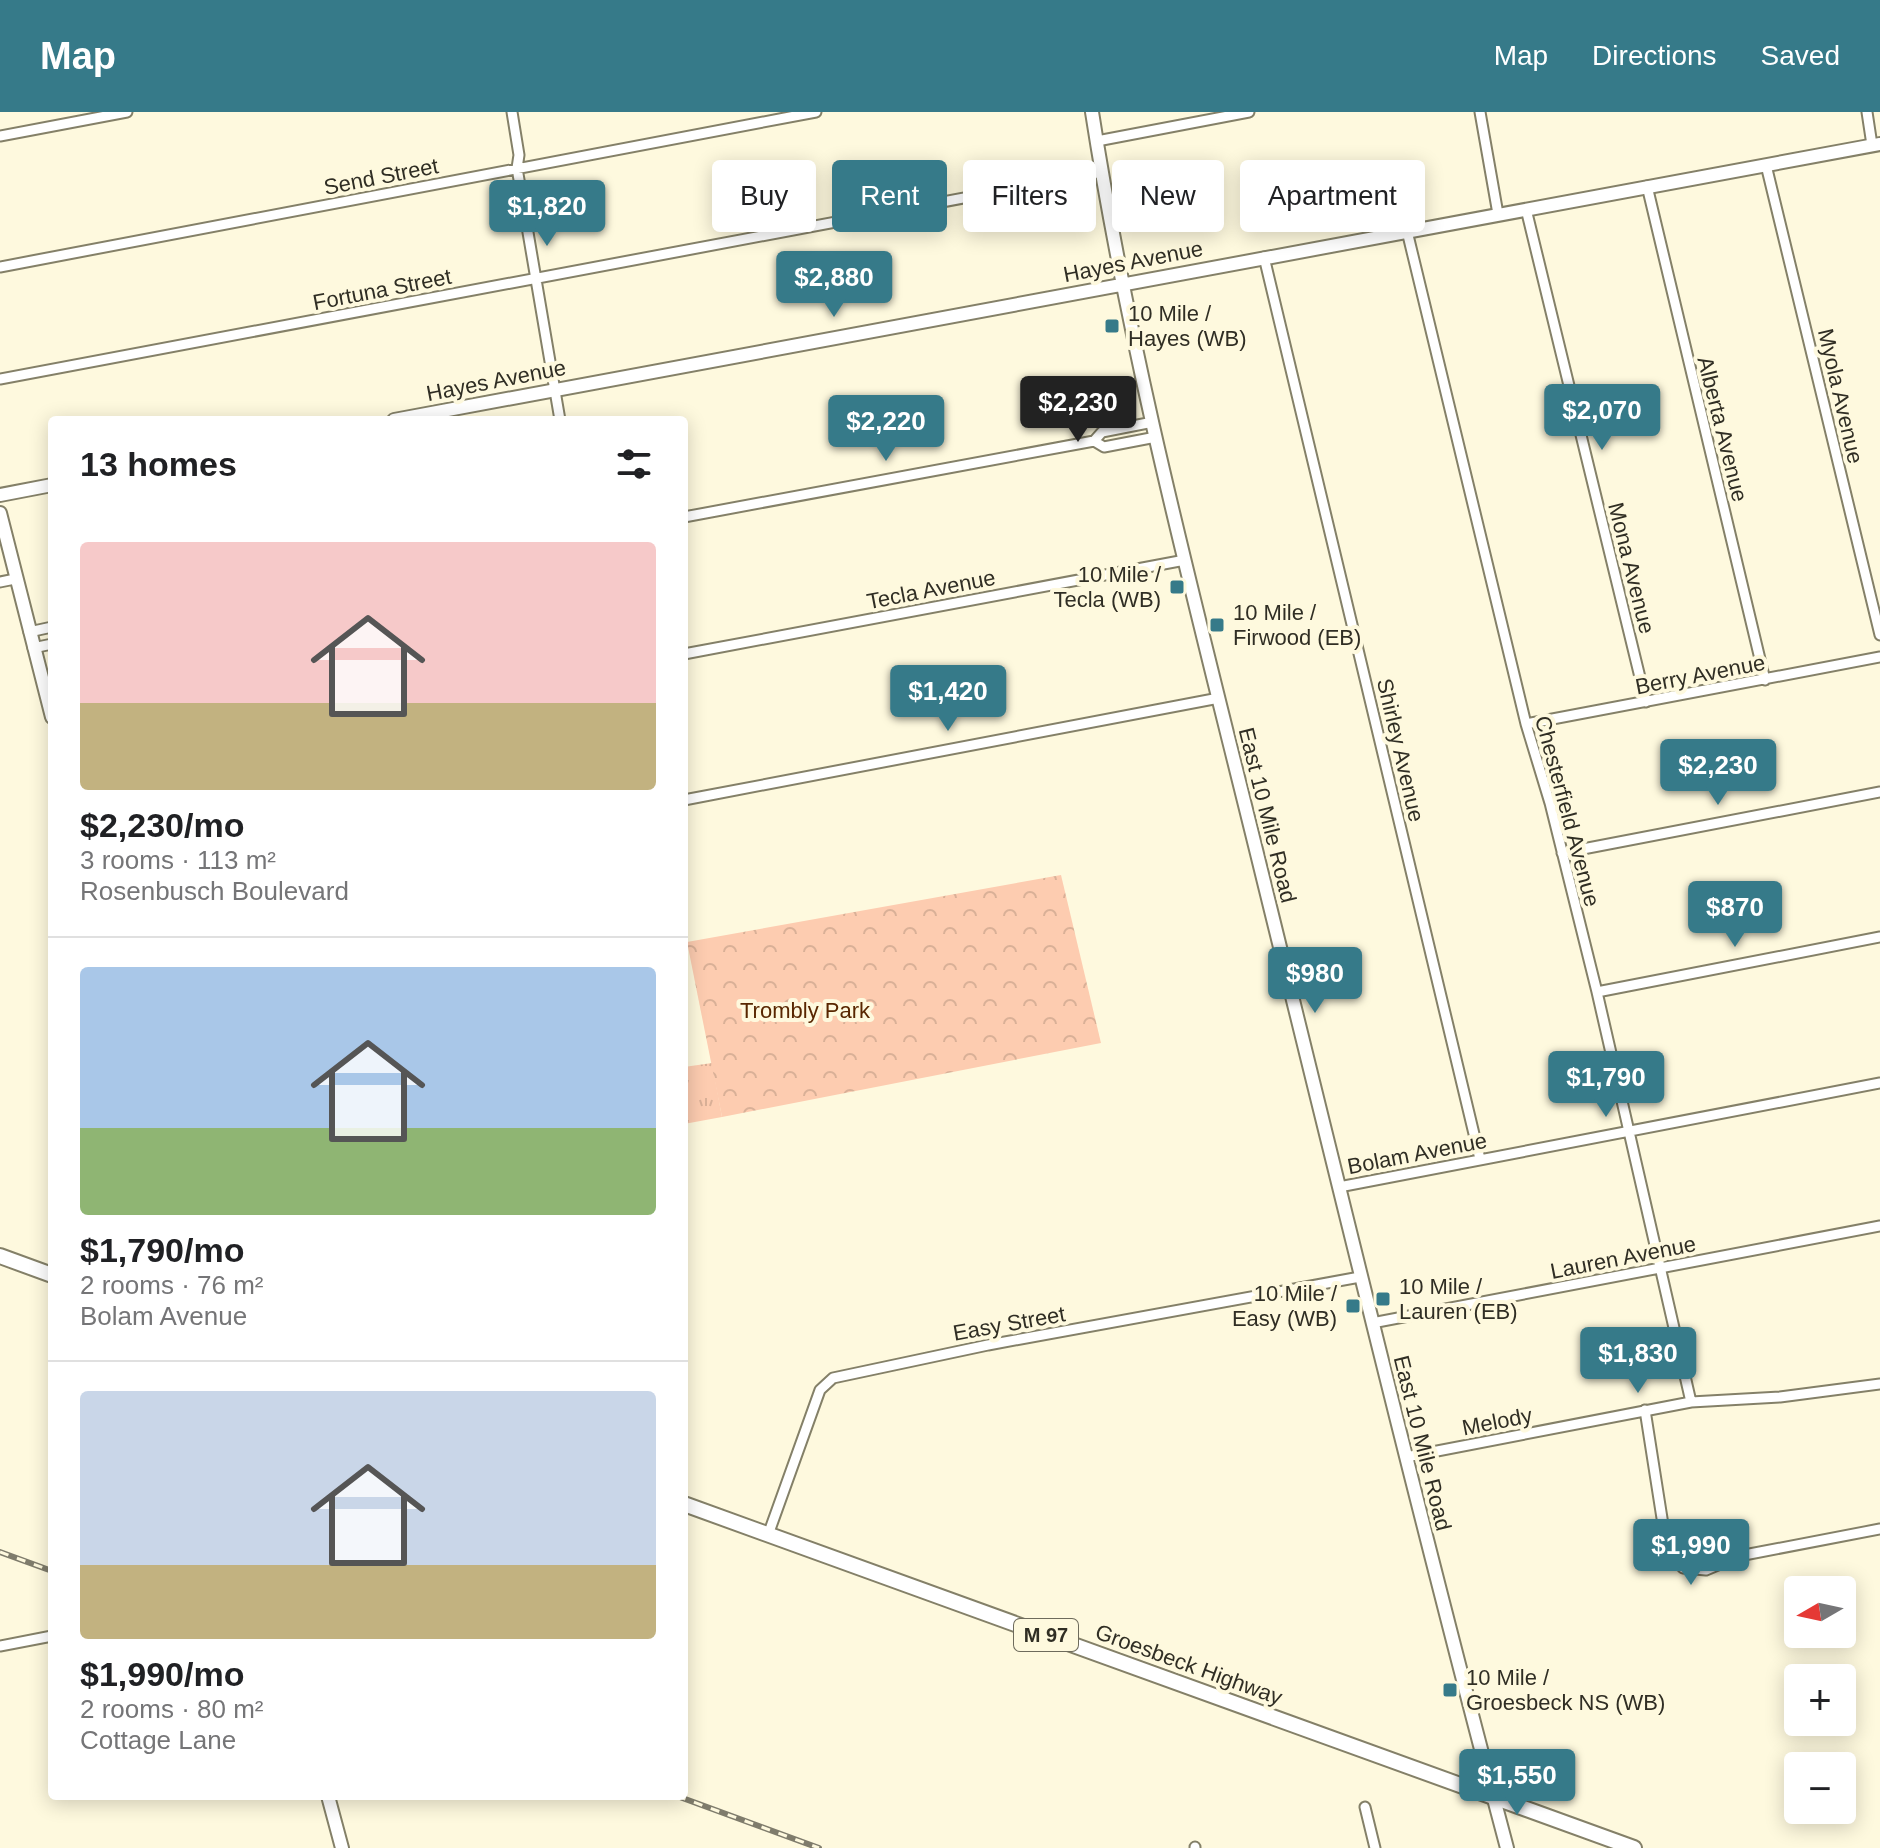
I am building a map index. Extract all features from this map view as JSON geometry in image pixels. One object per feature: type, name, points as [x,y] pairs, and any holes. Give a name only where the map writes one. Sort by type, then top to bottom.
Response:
[{"type":"main road","points":[[0,1256],[48,1274]]},
{"type":"main road","name":"Groesbeck Highway","points":[[688,1505],[1634,1848]]},
{"type":"street","points":[[0,136],[127,112]]},
{"type":"street","points":[[512,112],[519,155],[517,168],[559,416]]},
{"type":"street","name":"Send Street","points":[[0,267],[816,112]]},
{"type":"street","name":"East 10 Mile Road","points":[[1092,112],[1121,283],[1185,560],[1360,1277],[1507,1848]]},
{"type":"street","points":[[1097,141],[1249,112]]},
{"type":"street","points":[[1480,112],[1498,214]]},
{"type":"street","points":[[1867,112],[1876,144]]},
{"type":"street","name":"Hayes Avenue","points":[[1425,228],[1876,144]]},
{"type":"street","name":"Myola Avenue","points":[[1766,165],[1880,635]]},
{"type":"street","name":"Fortuna Street","points":[[0,379],[1102,172]]},
{"type":"street","name":"Alberta Avenue","points":[[1647,186],[1765,680]]},
{"type":"street","name":"Mona Avenue","points":[[1526,209],[1646,702]]},
{"type":"street","name":"Hayes Avenue","points":[[415,416],[1402,232]]},
{"type":"street","name":"Chesterfield Avenue","points":[[1407,232],[1526,724],[1597,992],[1691,1402]]},
{"type":"street","name":"Shirley Avenue","points":[[1264,257],[1480,1159]]},
{"type":"street","points":[[688,516],[1094,441],[1102,432],[1153,422]]},
{"type":"street","points":[[1094,441],[1104,447],[1156,437]]},
{"type":"street","points":[[0,495],[48,486]]},
{"type":"street","points":[[0,513],[48,702]]},
{"type":"street","name":"Tecla Avenue","points":[[688,653],[1185,560]]},
{"type":"street","points":[[0,582],[15,579]]},
{"type":"street","points":[[29,632],[48,628]]},
{"type":"street","points":[[33,648],[48,645]]},
{"type":"street","name":"Berry Avenue","points":[[1526,724],[1880,657]]},
{"type":"street","points":[[688,799],[1219,698]]},
{"type":"street","points":[[1562,853],[1880,792]]},
{"type":"street","points":[[1597,992],[1880,937]]},
{"type":"street","name":"Bolam Avenue","points":[[1339,1187],[1880,1083]]},
{"type":"street","name":"Lauren Avenue","points":[[1372,1323],[1880,1226]]},
{"type":"street","name":"Easy Street","points":[[768,1535],[820,1390],[833,1378],[960,1350],[1360,1277]]},
{"type":"street","name":"Melody","points":[[1406,1457],[1691,1402],[1796,1396],[1880,1384]]},
{"type":"street","points":[[1645,1410],[1667,1550],[1683,1568],[1706,1570],[1739,1556],[1880,1529]]},
{"type":"street","points":[[0,1646],[48,1637]]},
{"type":"street","points":[[329,1800],[342,1848]]},
{"type":"street","points":[[1365,1807],[1375,1848]]},
{"type":"green space","name":"Trombly Park","points":[[1061,875],[1101,1043],[722,1117],[688,942]]},
{"type":"green space","points":[[712,1063],[722,1117],[688,1123],[688,1066]]},
{"type":"railway","points":[[0,1552],[48,1570]]},
{"type":"railway","points":[[688,1800],[819,1848]]},
{"type":"place","name":"10 Mile / Hayes (WB)","points":[[1112,326]]},
{"type":"place","name":"10 Mile / Tecla (WB)","points":[[1177,587]]},
{"type":"place","name":"10 Mile / Firwood (EB)","points":[[1217,625]]},
{"type":"place","name":"10 Mile / Lauren (EB)","points":[[1383,1299]]},
{"type":"place","name":"10 Mile / Easy (WB)","points":[[1353,1306]]},
{"type":"place","name":"10 Mile / Groesbeck NS (WB)","points":[[1450,1690]]}]
